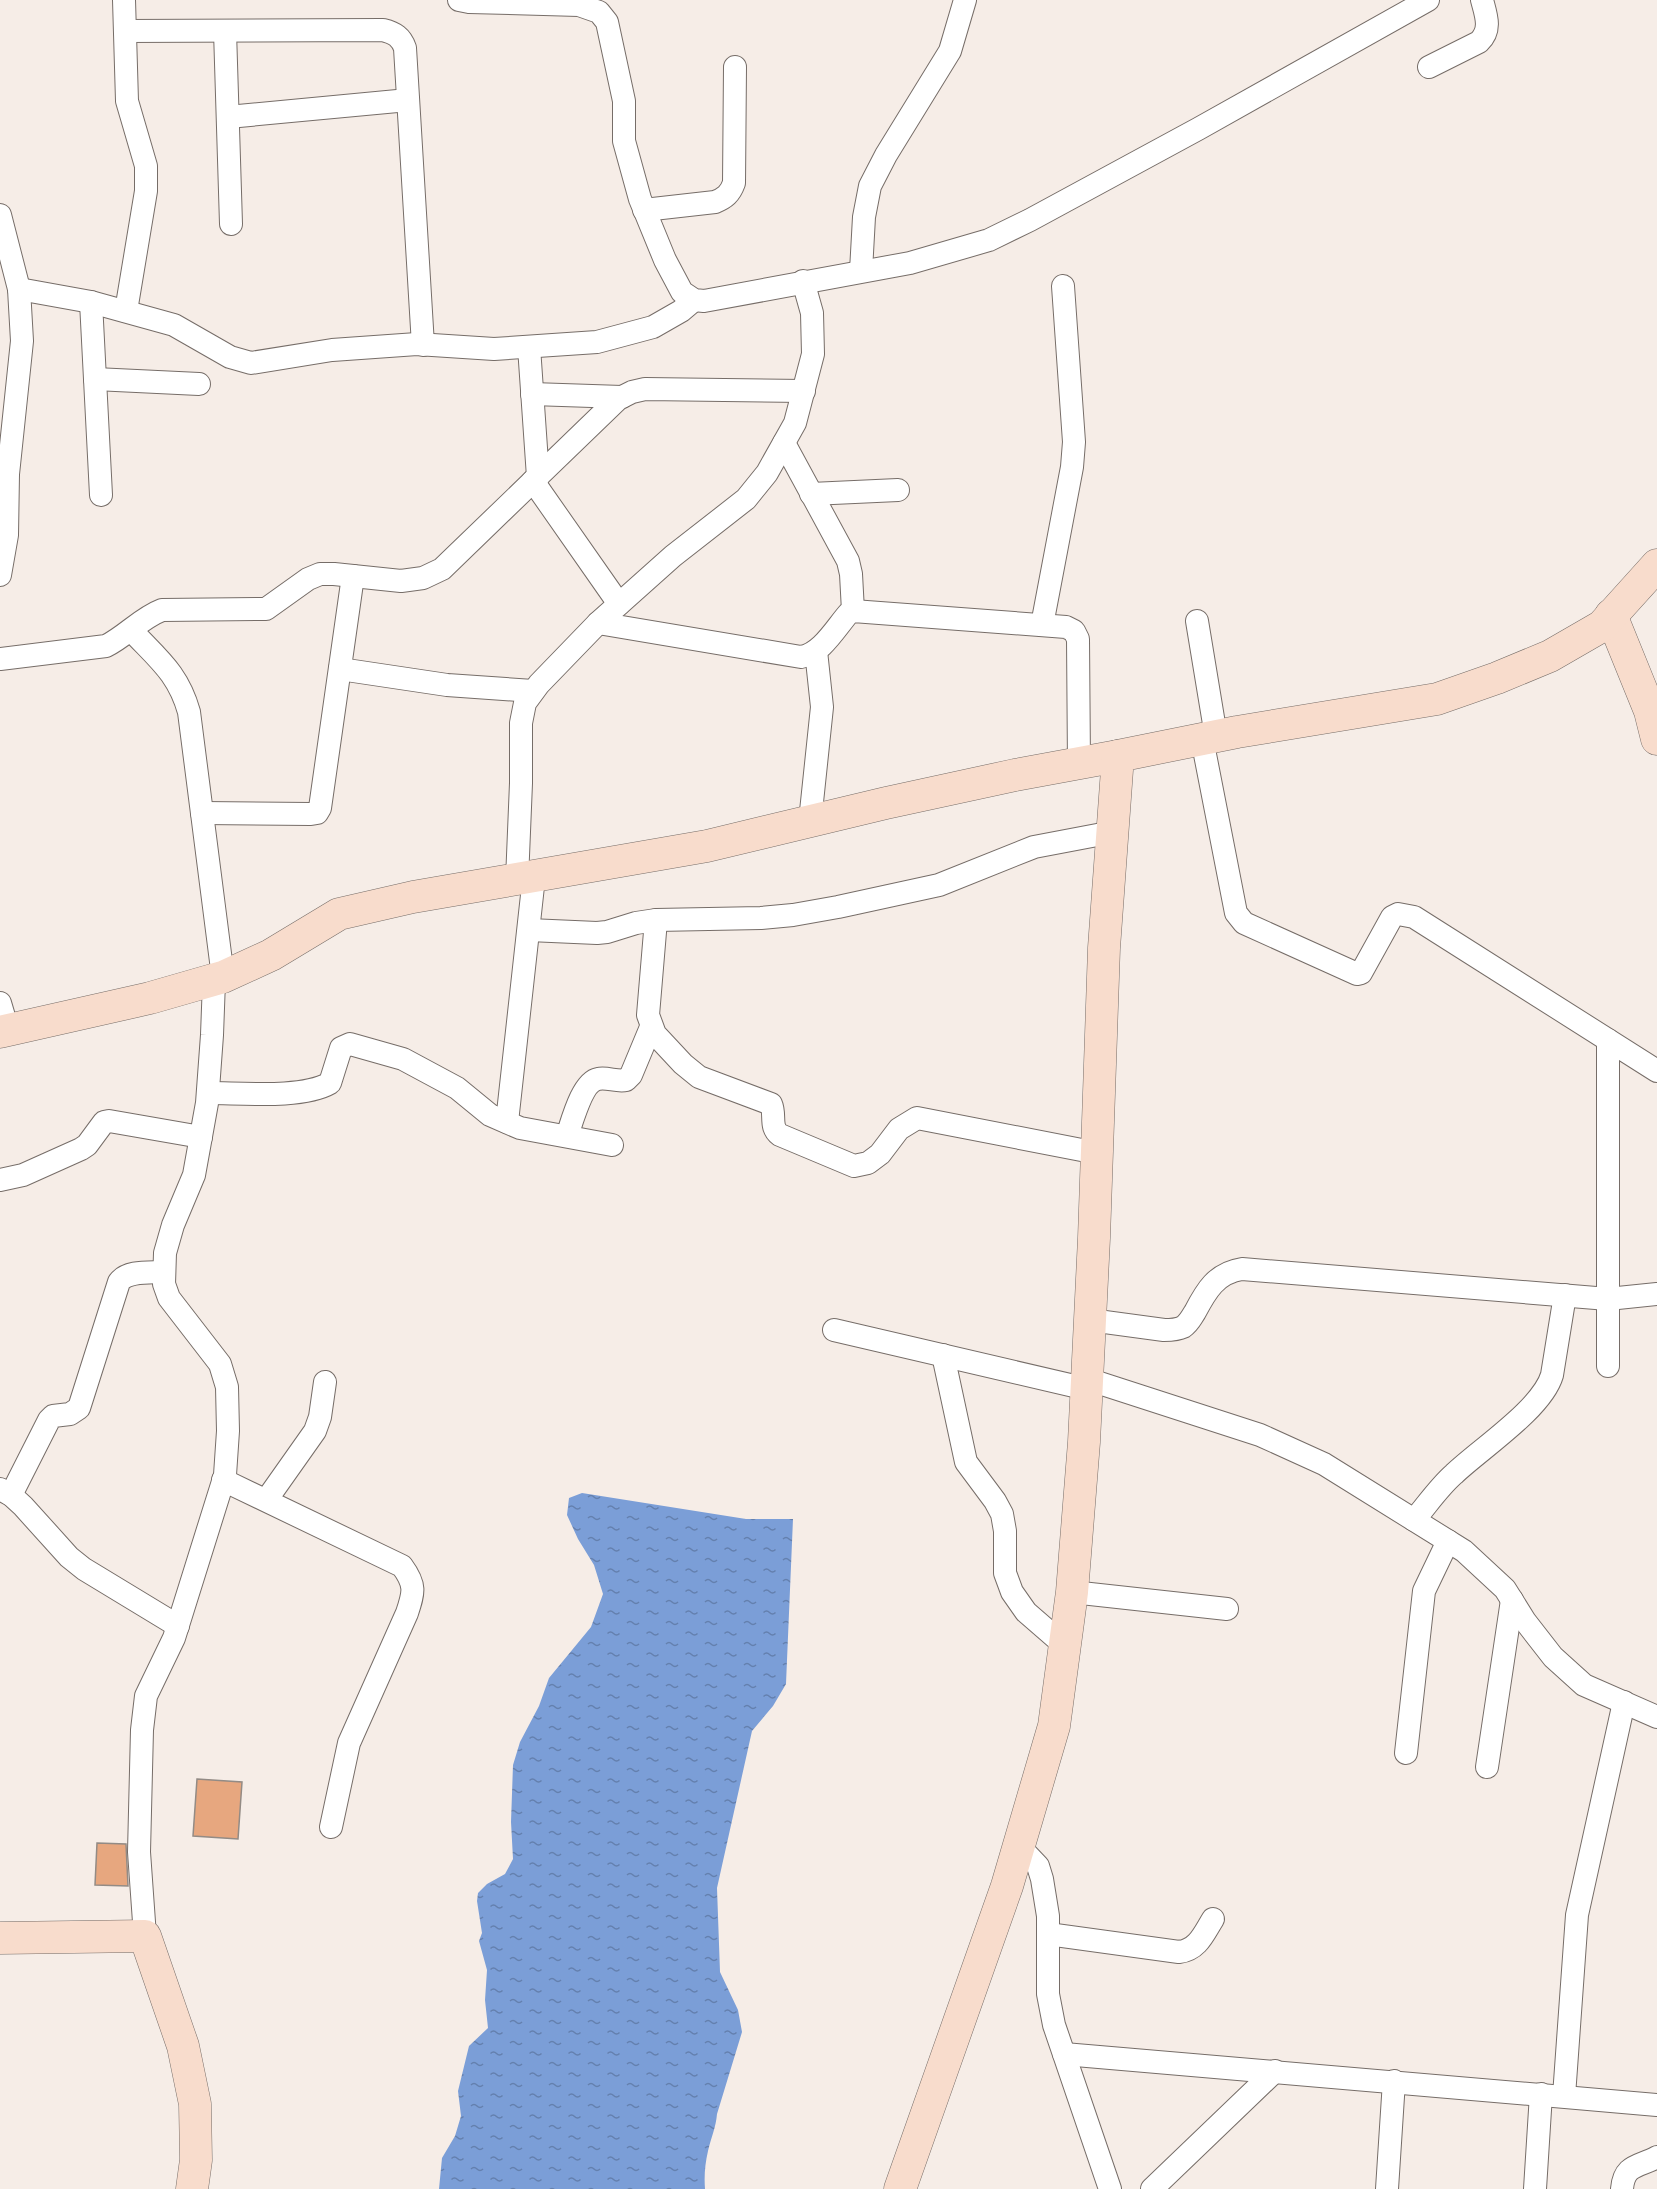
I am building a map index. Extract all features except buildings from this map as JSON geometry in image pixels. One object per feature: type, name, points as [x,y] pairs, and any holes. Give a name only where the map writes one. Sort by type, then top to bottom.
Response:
[{"type":"main road","points":[[3,1022],[150,998],[218,979],[271,955],[339,914],[414,897],[707,846],[1015,775],[1209,738],[1437,699],[1550,656],[1587,636],[1602,626],[1657,565]]},
{"type":"main road","points":[[1611,615],[1650,711],[1657,739]]},
{"type":"main road","points":[[900,2189],[1003,1897],[1054,1726],[1072,1592],[1087,1384],[1104,948],[1118,756]]},
{"type":"main road","points":[[0,1938],[145,1936],[183,2046],[195,2104],[196,2160],[192,2189]]},
{"type":"street","points":[[123,0],[128,101],[131,119],[141,142],[146,174],[146,191],[126,311]]},
{"type":"street","points":[[459,0],[579,5],[599,12],[607,22],[624,101],[624,141],[644,210],[665,260],[682,292],[694,300],[704,301],[910,263],[989,240],[1208,124],[1418,3]]},
{"type":"street","points":[[861,271],[864,217],[870,186],[886,155],[950,51],[965,0]]},
{"type":"street","points":[[1429,66],[1485,37],[1487,21],[1482,0]]},
{"type":"street","points":[[124,31],[383,30],[393,32],[402,39],[405,48],[423,345]]},
{"type":"street","points":[[225,31],[231,224]]},
{"type":"street","points":[[644,210],[715,202],[723,199],[730,192],[734,183],[735,67]]},
{"type":"street","points":[[228,117],[408,100]]},
{"type":"street","points":[[0,215],[20,289],[22,341],[8,474],[7,535],[0,576]]},
{"type":"street","points":[[507,1122],[529,930],[521,783],[521,723],[525,703],[598,623],[673,556],[746,499],[767,473],[795,423],[813,354],[812,313],[803,281]]},
{"type":"street","points":[[1042,625],[1072,466],[1074,442],[1063,286]]},
{"type":"street","points":[[20,289],[91,302],[174,325],[230,357],[251,363],[332,350],[423,345],[494,349],[597,342],[653,327],[681,311],[694,300]]},
{"type":"street","points":[[91,302],[101,495]]},
{"type":"street","points":[[529,347],[536,479],[619,604]]},
{"type":"street","points":[[95,379],[199,384]]},
{"type":"street","points":[[0,659],[106,646],[118,640],[150,615],[162,610],[266,609],[308,579],[320,574],[401,581],[423,578],[442,569],[622,398],[632,392],[645,389],[804,391]]},
{"type":"street","points":[[532,394],[622,398]]},
{"type":"street","points":[[784,443],[848,561],[854,611]]},
{"type":"street","points":[[812,494],[898,490]]},
{"type":"street","points":[[202,813],[317,813],[320,808],[353,576]]},
{"type":"street","points":[[598,623],[801,657],[816,651],[848,614],[854,611],[1066,627],[1074,631],[1078,639],[1079,764]]},
{"type":"street","points":[[1197,621],[1209,738],[1236,913],[1244,923],[1357,974],[1361,973],[1392,916],[1398,914],[1414,917],[1657,1071]]},
{"type":"street","points":[[131,630],[174,676],[183,693],[189,712],[202,813],[218,979],[208,1093],[201,1137],[194,1175],[173,1225],[165,1253],[164,1284],[169,1298],[220,1364],[227,1387],[228,1431],[223,1480],[178,1626],[146,1696],[142,1730],[139,1852],[145,1936]]},
{"type":"street","points":[[810,821],[822,707],[816,651]]},
{"type":"street","points":[[340,669],[447,685],[534,692]]},
{"type":"street","points":[[529,930],[597,933],[656,920],[761,918],[838,907],[939,885],[1034,847],[1113,832]]},
{"type":"street","points":[[656,920],[648,1015],[651,1027],[683,1064],[699,1077],[771,1104],[773,1126],[780,1135],[854,1166],[868,1163],[880,1154],[899,1129],[917,1118],[1097,1153]]},
{"type":"street","points":[[567,1136],[585,1089],[591,1082],[599,1079],[626,1080],[631,1075],[651,1027]]},
{"type":"street","points":[[1608,1040],[1608,1366]]},
{"type":"street","points":[[208,1093],[306,1092],[321,1088],[330,1083],[341,1048],[350,1044],[403,1059],[457,1088],[490,1115],[520,1128],[612,1145]]},
{"type":"street","points":[[0,1180],[23,1175],[81,1149],[87,1145],[104,1122],[110,1121],[201,1137]]},
{"type":"street","points":[[1090,1320],[1175,1330],[1190,1321],[1205,1292],[1227,1273],[1242,1269],[1608,1299],[1657,1294]]},
{"type":"street","points":[[164,1272],[130,1274],[119,1282],[79,1408],[70,1414],[53,1416],[49,1420],[6,1492],[69,1557],[84,1569],[178,1626]]},
{"type":"street","points":[[1424,1508],[1451,1476],[1492,1443],[1542,1396],[1552,1375],[1565,1295]]},
{"type":"street","points":[[834,1330],[1087,1384],[1260,1435],[1424,1508],[1448,1541],[1464,1551],[1505,1589],[1525,1621],[1553,1657],[1584,1684],[1657,1717]]},
{"type":"street","points":[[943,1355],[966,1462],[1002,1514],[1005,1531],[1005,1573],[1012,1592],[1026,1612],[1064,1645]]},
{"type":"street","points":[[267,1499],[315,1431],[320,1417],[326,1382]]},
{"type":"street","points":[[223,1480],[267,1499],[402,1566],[411,1578],[414,1593],[407,1613],[349,1743],[331,1827]]},
{"type":"street","points":[[1406,1753],[1424,1591],[1448,1541]]},
{"type":"street","points":[[1072,1592],[1227,1609]]},
{"type":"street","points":[[1487,1767],[1512,1600]]},
{"type":"street","points":[[1564,2096],[1577,1915],[1624,1702]]},
{"type":"street","points":[[1019,1846],[1038,1866],[1040,1873],[1048,1916],[1048,1994],[1054,2025],[1110,2189]]},
{"type":"street","points":[[1048,1934],[1179,1952],[1188,1951],[1196,1946],[1213,1919]]},
{"type":"street","points":[[1064,2054],[1657,2104]]},
{"type":"street","points":[[1152,2189],[1275,2071]]},
{"type":"street","points":[[1387,2189],[1394,2081]]},
{"type":"street","points":[[1535,2189],[1541,2094]]},
{"type":"street","points":[[1622,2189],[1627,2171],[1657,2157]]},
{"type":"water","points":[[582,1493],[746,1519],[793,1519],[786,1684],[773,1706],[752,1731],[717,1888],[720,1972],[738,2010],[742,2032],[708,2151],[705,2189],[439,2189],[442,2158],[455,2136],[461,2116],[458,2091],[469,2046],[488,2028],[485,2000],[487,1970],[479,1941],[482,1933],[477,1901],[478,1893],[487,1884],[505,1874],[513,1859],[511,1822],[513,1765],[520,1742],[539,1706],[549,1678],[591,1627],[603,1594],[594,1565],[567,1515],[569,1498]]}]
